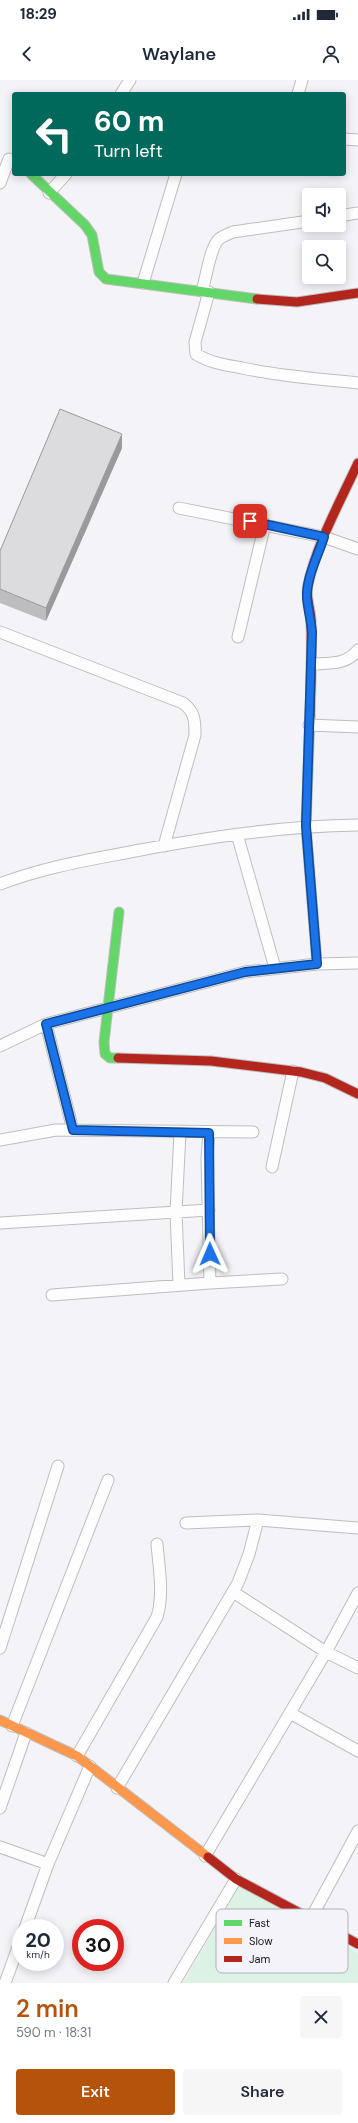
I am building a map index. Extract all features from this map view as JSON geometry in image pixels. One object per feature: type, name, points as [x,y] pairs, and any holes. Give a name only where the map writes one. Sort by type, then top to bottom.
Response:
[{"type":"street","points":[[122,92],[130,80]]},
{"type":"street","points":[[299,92],[302,80]]},
{"type":"street","points":[[346,138],[358,140]]},
{"type":"street","points":[[0,183],[8,159]]},
{"type":"street","points":[[34,176],[49,193],[78,216],[92,234],[99,272],[106,279],[206,291],[261,300],[297,302],[358,293]]},
{"type":"street","points":[[49,193],[64,176]]},
{"type":"street","points":[[143,283],[175,176]]},
{"type":"street","points":[[346,215],[358,213]]},
{"type":"street","points":[[302,221],[233,232],[217,240],[196,342],[196,354],[214,363],[270,374],[358,383]]},
{"type":"street","points":[[317,964],[306,826],[312,664],[311,616],[307,599],[308,585],[324,537],[358,463]]},
{"type":"street","points":[[179,508],[324,537],[358,549]]},
{"type":"street","points":[[238,637],[265,524]]},
{"type":"street","points":[[0,632],[183,703],[191,709],[195,719],[195,735],[164,846]]},
{"type":"street","points":[[312,664],[339,663],[348,660],[358,650]]},
{"type":"street","points":[[309,725],[358,727]]},
{"type":"street","points":[[0,884],[54,866],[164,846],[237,834],[306,826],[358,825]]},
{"type":"street","points":[[237,834],[275,968]]},
{"type":"street","points":[[119,912],[104,1042],[105,1054],[110,1058],[211,1061],[293,1071],[325,1078],[358,1094]]},
{"type":"street","points":[[0,1046],[46,1024],[245,972],[317,964],[358,963]]},
{"type":"street","points":[[46,1024],[73,1130]]},
{"type":"street","points":[[272,1168],[293,1071]]},
{"type":"street","points":[[0,1140],[56,1130],[180,1133],[253,1132]]},
{"type":"street","points":[[179,1285],[176,1212],[180,1133]]},
{"type":"street","points":[[209,1133],[210,1282]]},
{"type":"street","points":[[0,1223],[209,1210]]},
{"type":"street","points":[[52,1295],[210,1282],[282,1279]]},
{"type":"street","points":[[0,1648],[58,1466]]},
{"type":"street","points":[[12,1726],[108,1480]]},
{"type":"street","points":[[117,1788],[232,1592],[249,1554],[258,1520]]},
{"type":"street","points":[[186,1523],[258,1520],[358,1528]]},
{"type":"street","points":[[77,1756],[157,1618],[161,1606],[157,1544]]},
{"type":"street","points":[[232,1592],[326,1652],[358,1668]]},
{"type":"street","points":[[205,1856],[326,1652],[358,1593]]},
{"type":"street","points":[[290,1713],[358,1752]]},
{"type":"street","points":[[0,1720],[53,1743],[77,1756],[236,1879],[294,1909]]},
{"type":"street","points":[[0,1808],[26,1732]]},
{"type":"street","points":[[28,1919],[48,1864],[90,1766]]},
{"type":"street","points":[[316,1909],[358,1831]]},
{"type":"street","points":[[0,1847],[48,1864]]},
{"type":"street","points":[[218,1909],[236,1879]]},
{"type":"street","points":[[174,1983],[216,1913]]},
{"type":"street","points":[[348,1938],[358,1944]]},
{"type":"street","points":[[6,1983],[12,1965]]},
{"type":"green space","points":[[240,1885],[284,1909],[226,1909]]},
{"type":"green space","points":[[216,1926],[216,1973],[348,1973],[348,1947],[358,1953],[358,1983],[183,1983]]},
{"type":"building","points":[[60,409],[122,434],[46,608],[0,589],[0,551]]},
{"type":"traffic: fast","points":[[33,176],[85,225],[92,235],[99,272],[106,279],[257,299]]},
{"type":"traffic: fast","points":[[310,716],[306,826],[317,964]]},
{"type":"traffic: fast","points":[[118,1058],[110,1058],[105,1054],[104,1042],[119,912]]},
{"type":"traffic: slow","points":[[0,1720],[77,1756],[208,1857]]},
{"type":"traffic: jam","points":[[257,299],[297,302],[358,293]]},
{"type":"traffic: jam","points":[[310,716],[311,617],[307,590],[317,554],[323,539],[358,463]]},
{"type":"traffic: jam","points":[[118,1058],[211,1061],[301,1072],[325,1078],[358,1094]]},
{"type":"traffic: jam","points":[[208,1857],[236,1879],[292,1909]]},
{"type":"traffic: jam","points":[[348,1939],[358,1944]]},
{"type":"route","points":[[210,1254],[208,1158],[209,1133],[73,1130],[46,1024],[245,972],[317,964],[306,826],[312,664],[311,616],[307,599],[308,585],[324,537],[250,521]]}]
